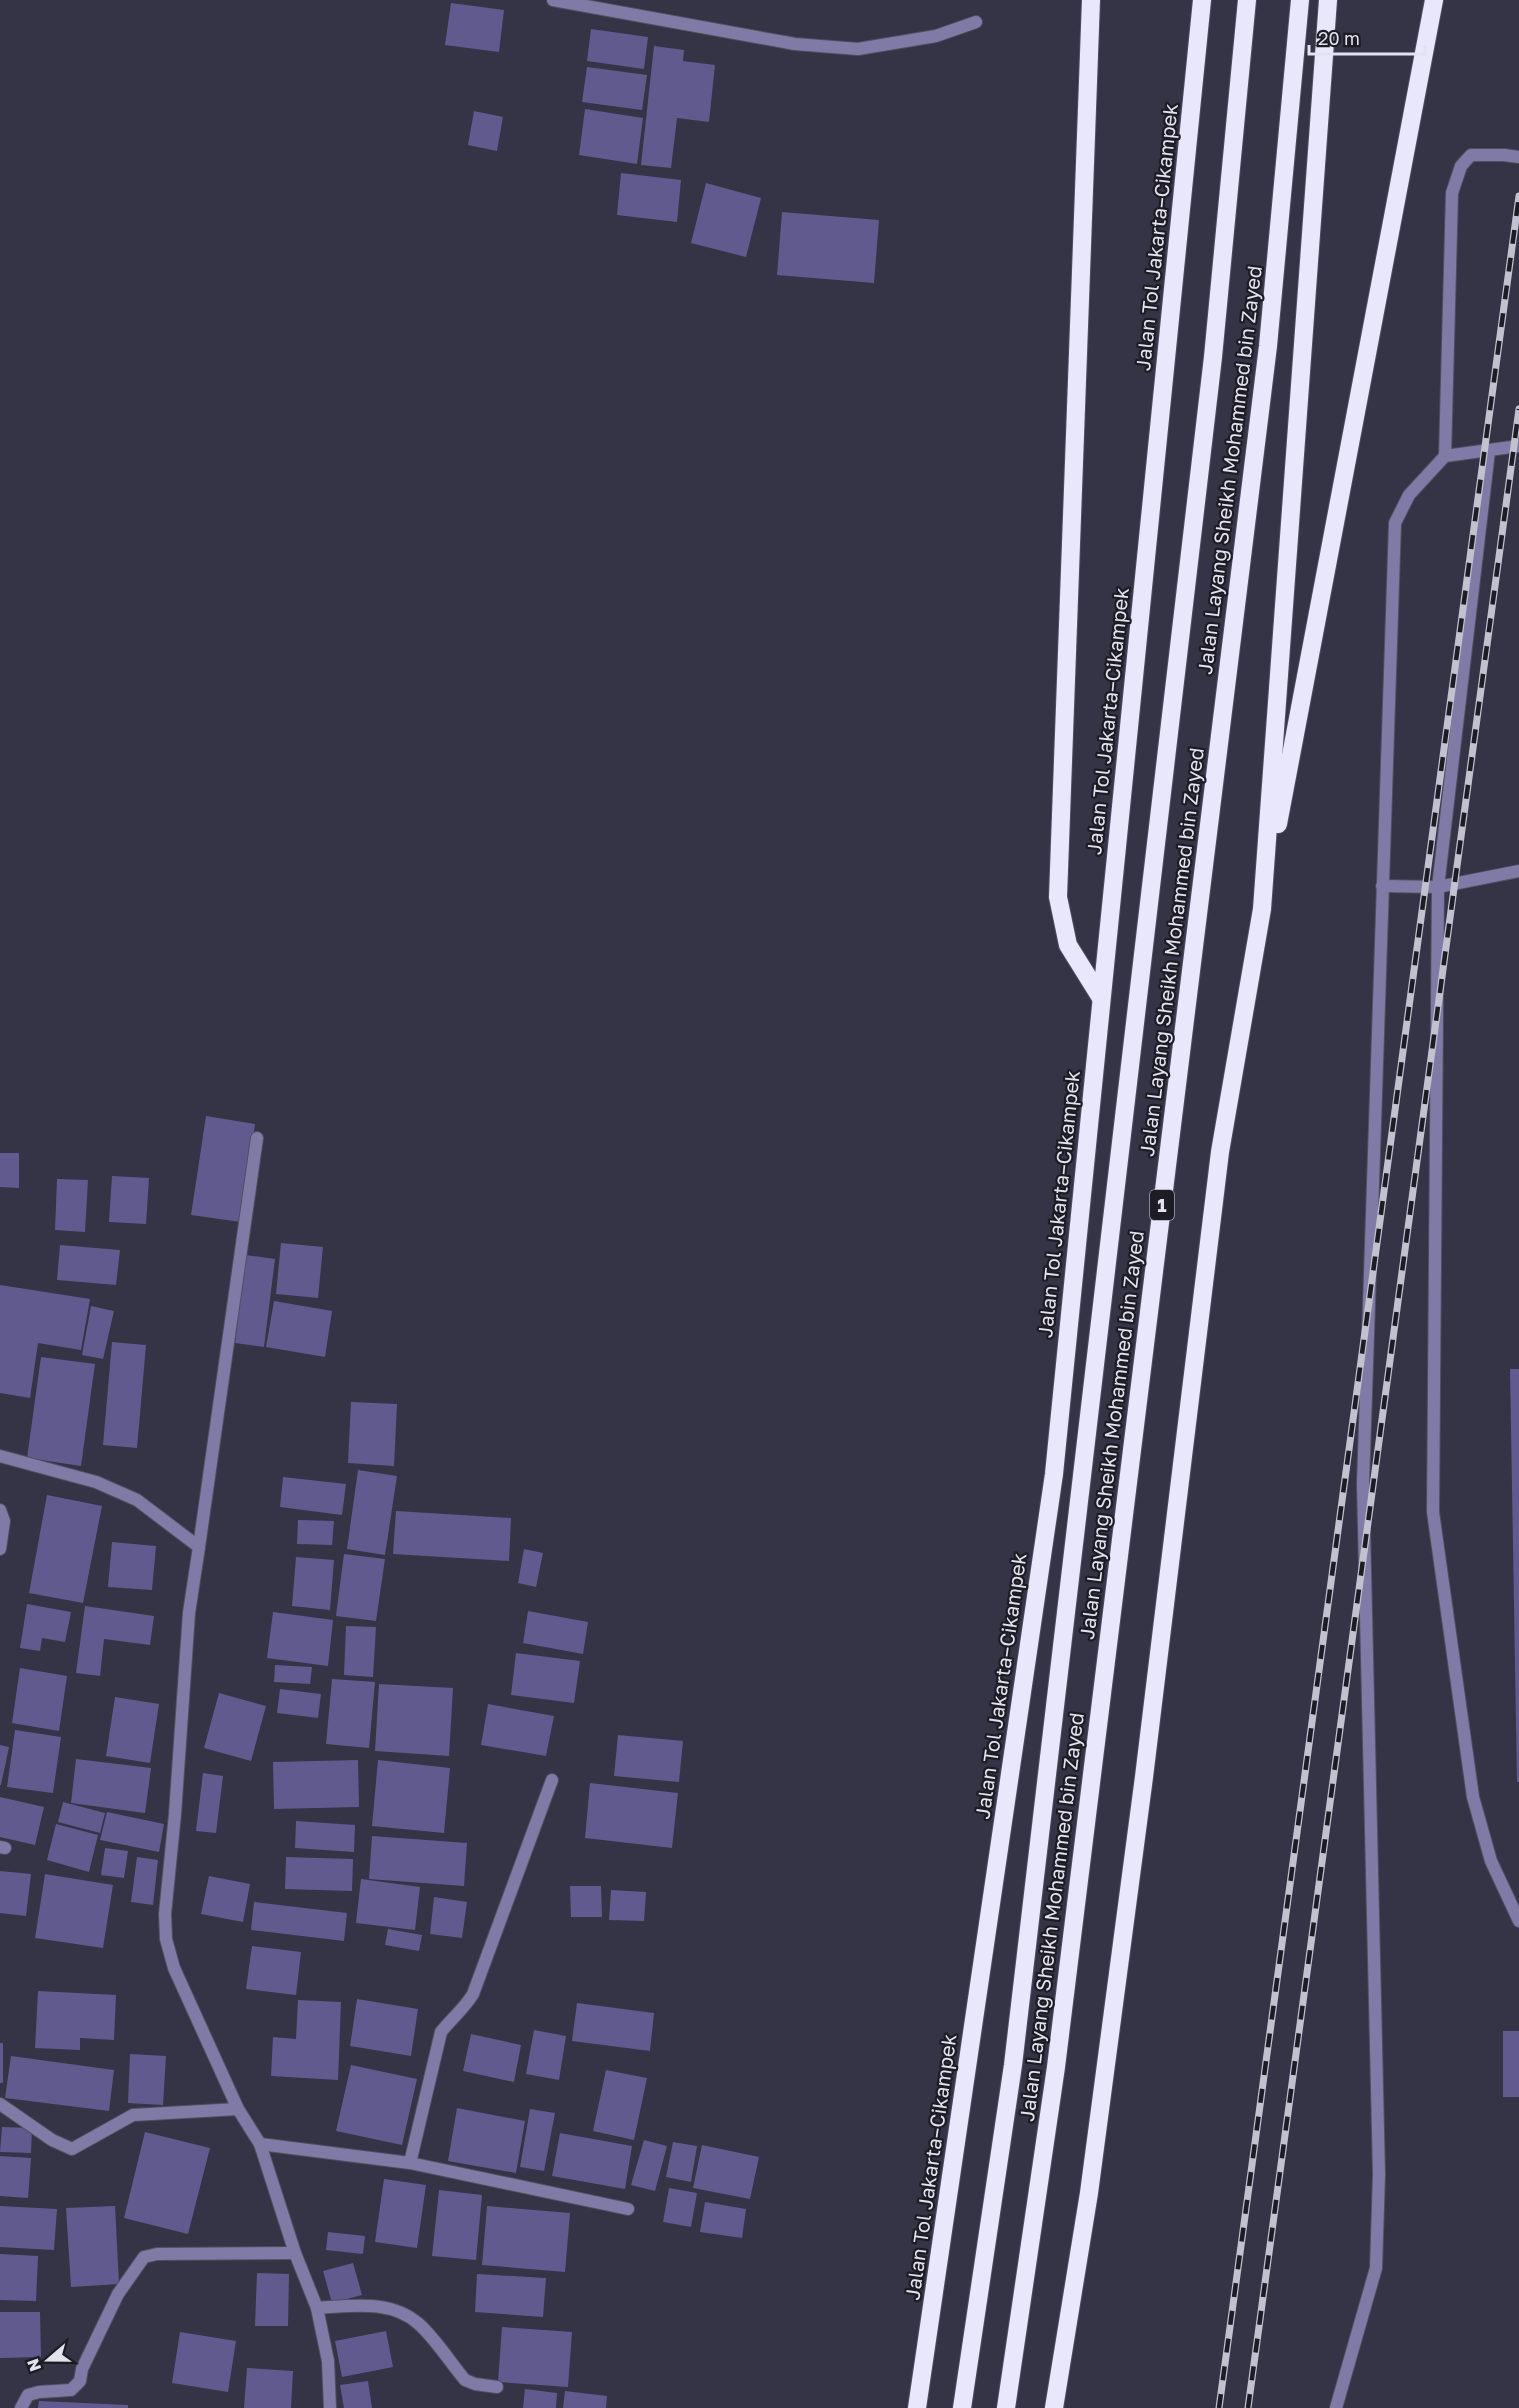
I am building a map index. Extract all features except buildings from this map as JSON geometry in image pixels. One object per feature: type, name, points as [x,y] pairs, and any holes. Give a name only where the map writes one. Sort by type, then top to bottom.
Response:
[{"type":"highway","points":[[1091,0],[1058,897],[1068,945],[1101,998]]},
{"type":"highway","name":"Jalan Tol Jakarta–Cikampek","points":[[917,2408],[1054,1474],[1202,0]]},
{"type":"highway","name":"Jalan Layang Sheikh Mohammed bin Zayed","points":[[962,2408],[1014,2053],[1213,357],[1247,0]]},
{"type":"highway","name":"Jalan Layang Sheikh Mohammed bin Zayed","points":[[1006,2408],[1056,2067],[1265,370],[1300,0]]},
{"type":"highway","points":[[1262,909],[1328,0]]},
{"type":"highway","points":[[1054,2408],[1089,2193],[1144,1777],[1220,1152],[1262,909],[1434,0]]},
{"type":"street","points":[[553,0],[795,44],[858,49],[936,36],[976,22]]},
{"type":"street","points":[[1445,456],[1452,192],[1461,166],[1471,155],[1504,154],[1519,157]]},
{"type":"street","points":[[1336,2408],[1376,2268],[1380,2174],[1363,1485],[1395,523],[1408,495],[1445,456],[1519,446]]},
{"type":"street","points":[[1489,451],[1438,887],[1433,1512],[1473,1797],[1491,1861],[1519,1921]]},
{"type":"street","points":[[1382,886],[1438,887],[1519,871]]},
{"type":"street","points":[[257,1138],[189,1613],[175,1814],[165,1914],[166,1939],[174,1968],[238,2109],[260,2144],[294,2253],[316,2308],[328,2361],[330,2408]]},
{"type":"street","points":[[0,1456],[96,1482],[137,1500],[200,1547]]},
{"type":"street","points":[[0,1510],[4,1521],[0,1549]]},
{"type":"street","points":[[410,2163],[441,2032],[473,1995],[552,1780]]},
{"type":"street","points":[[0,2104],[52,2140],[72,2149],[133,2115],[238,2109]]},
{"type":"street","points":[[260,2144],[410,2163],[628,2209]]},
{"type":"street","points":[[21,2408],[28,2395],[71,2390],[80,2381],[82,2369],[118,2294],[144,2258],[157,2254],[294,2253]]},
{"type":"street","points":[[316,2308],[383,2306],[404,2312],[420,2325],[465,2380],[497,2387]]},
{"type":"railway","points":[[1219,2408],[1519,196]]},
{"type":"railway","points":[[1248,2408],[1519,409]]}]
